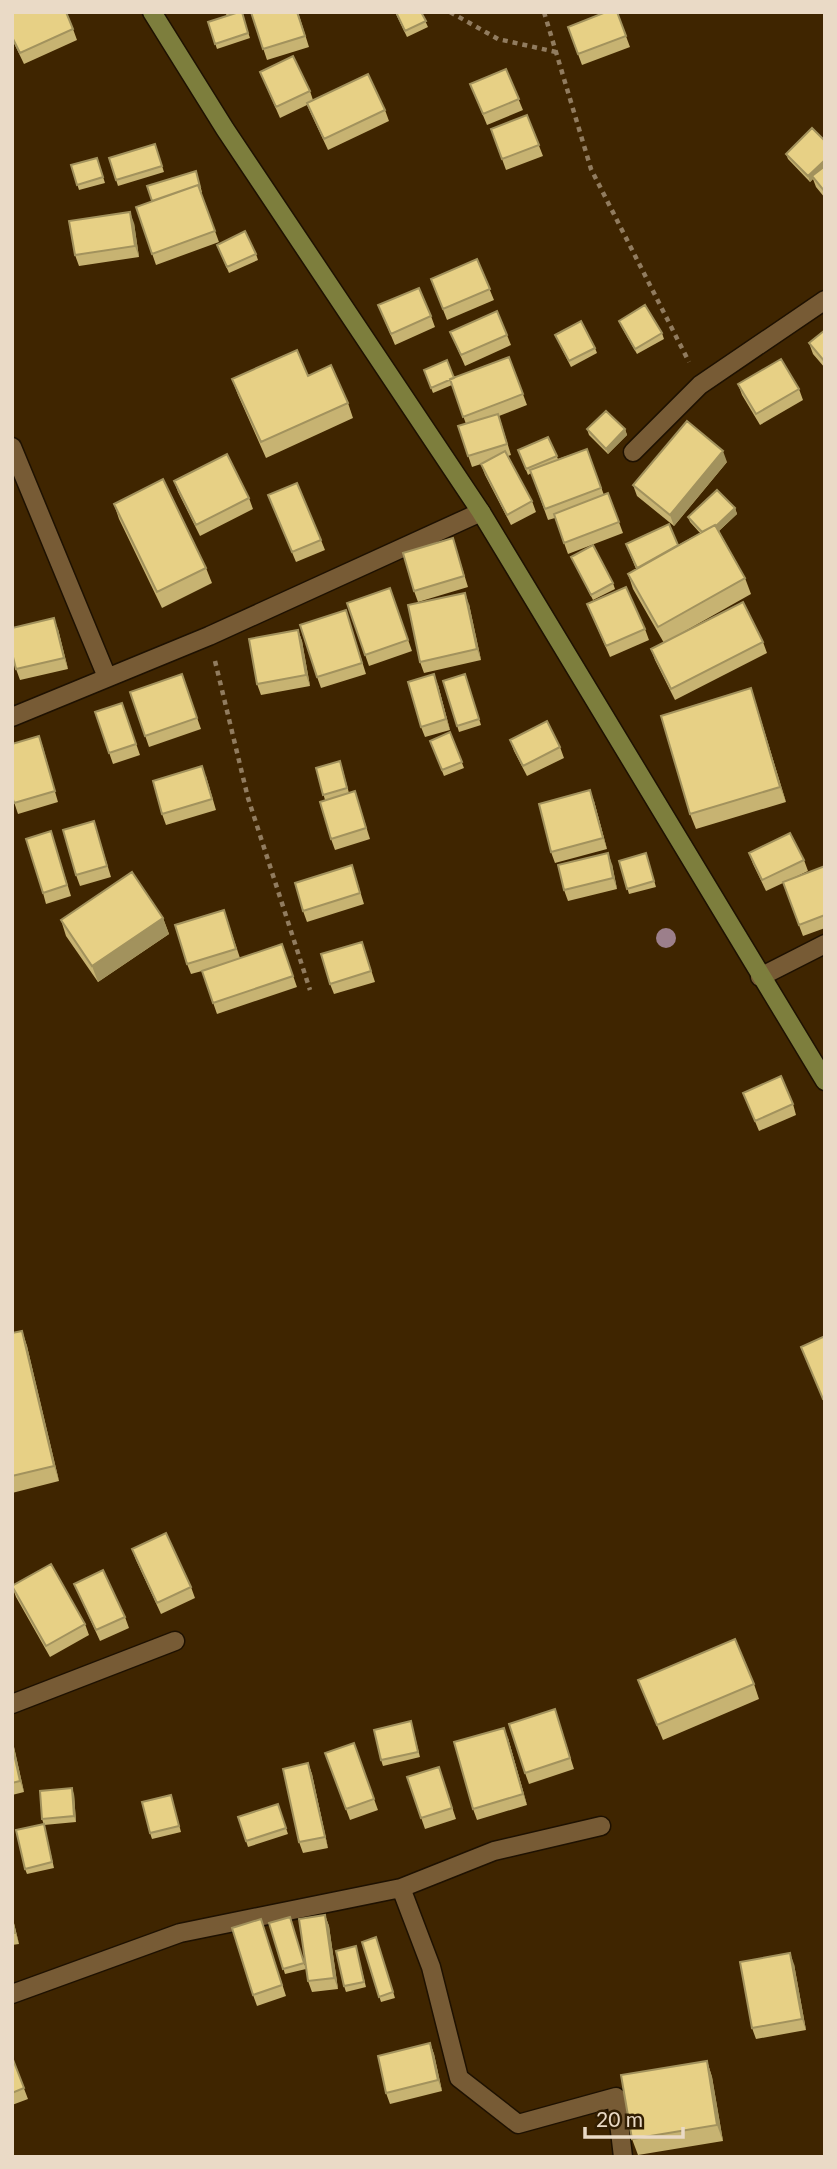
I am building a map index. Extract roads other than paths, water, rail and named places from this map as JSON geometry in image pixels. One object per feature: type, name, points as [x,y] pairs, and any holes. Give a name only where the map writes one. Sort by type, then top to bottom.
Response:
[{"type":"street","points":[[152,12],[225,129],[481,512],[825,1081]]},
{"type":"street","points":[[633,452],[700,385],[825,300]]},
{"type":"street","points":[[12,447],[107,677]]},
{"type":"street","points":[[12,717],[209,636],[481,512]]},
{"type":"street","points":[[760,977],[825,944]]},
{"type":"street","points":[[12,1704],[175,1641]]},
{"type":"street","points":[[12,1994],[180,1933],[401,1888],[494,1851],[601,1826]]},
{"type":"street","points":[[401,1888],[431,1967],[459,2078],[518,2124],[616,2097],[623,2157]]}]
